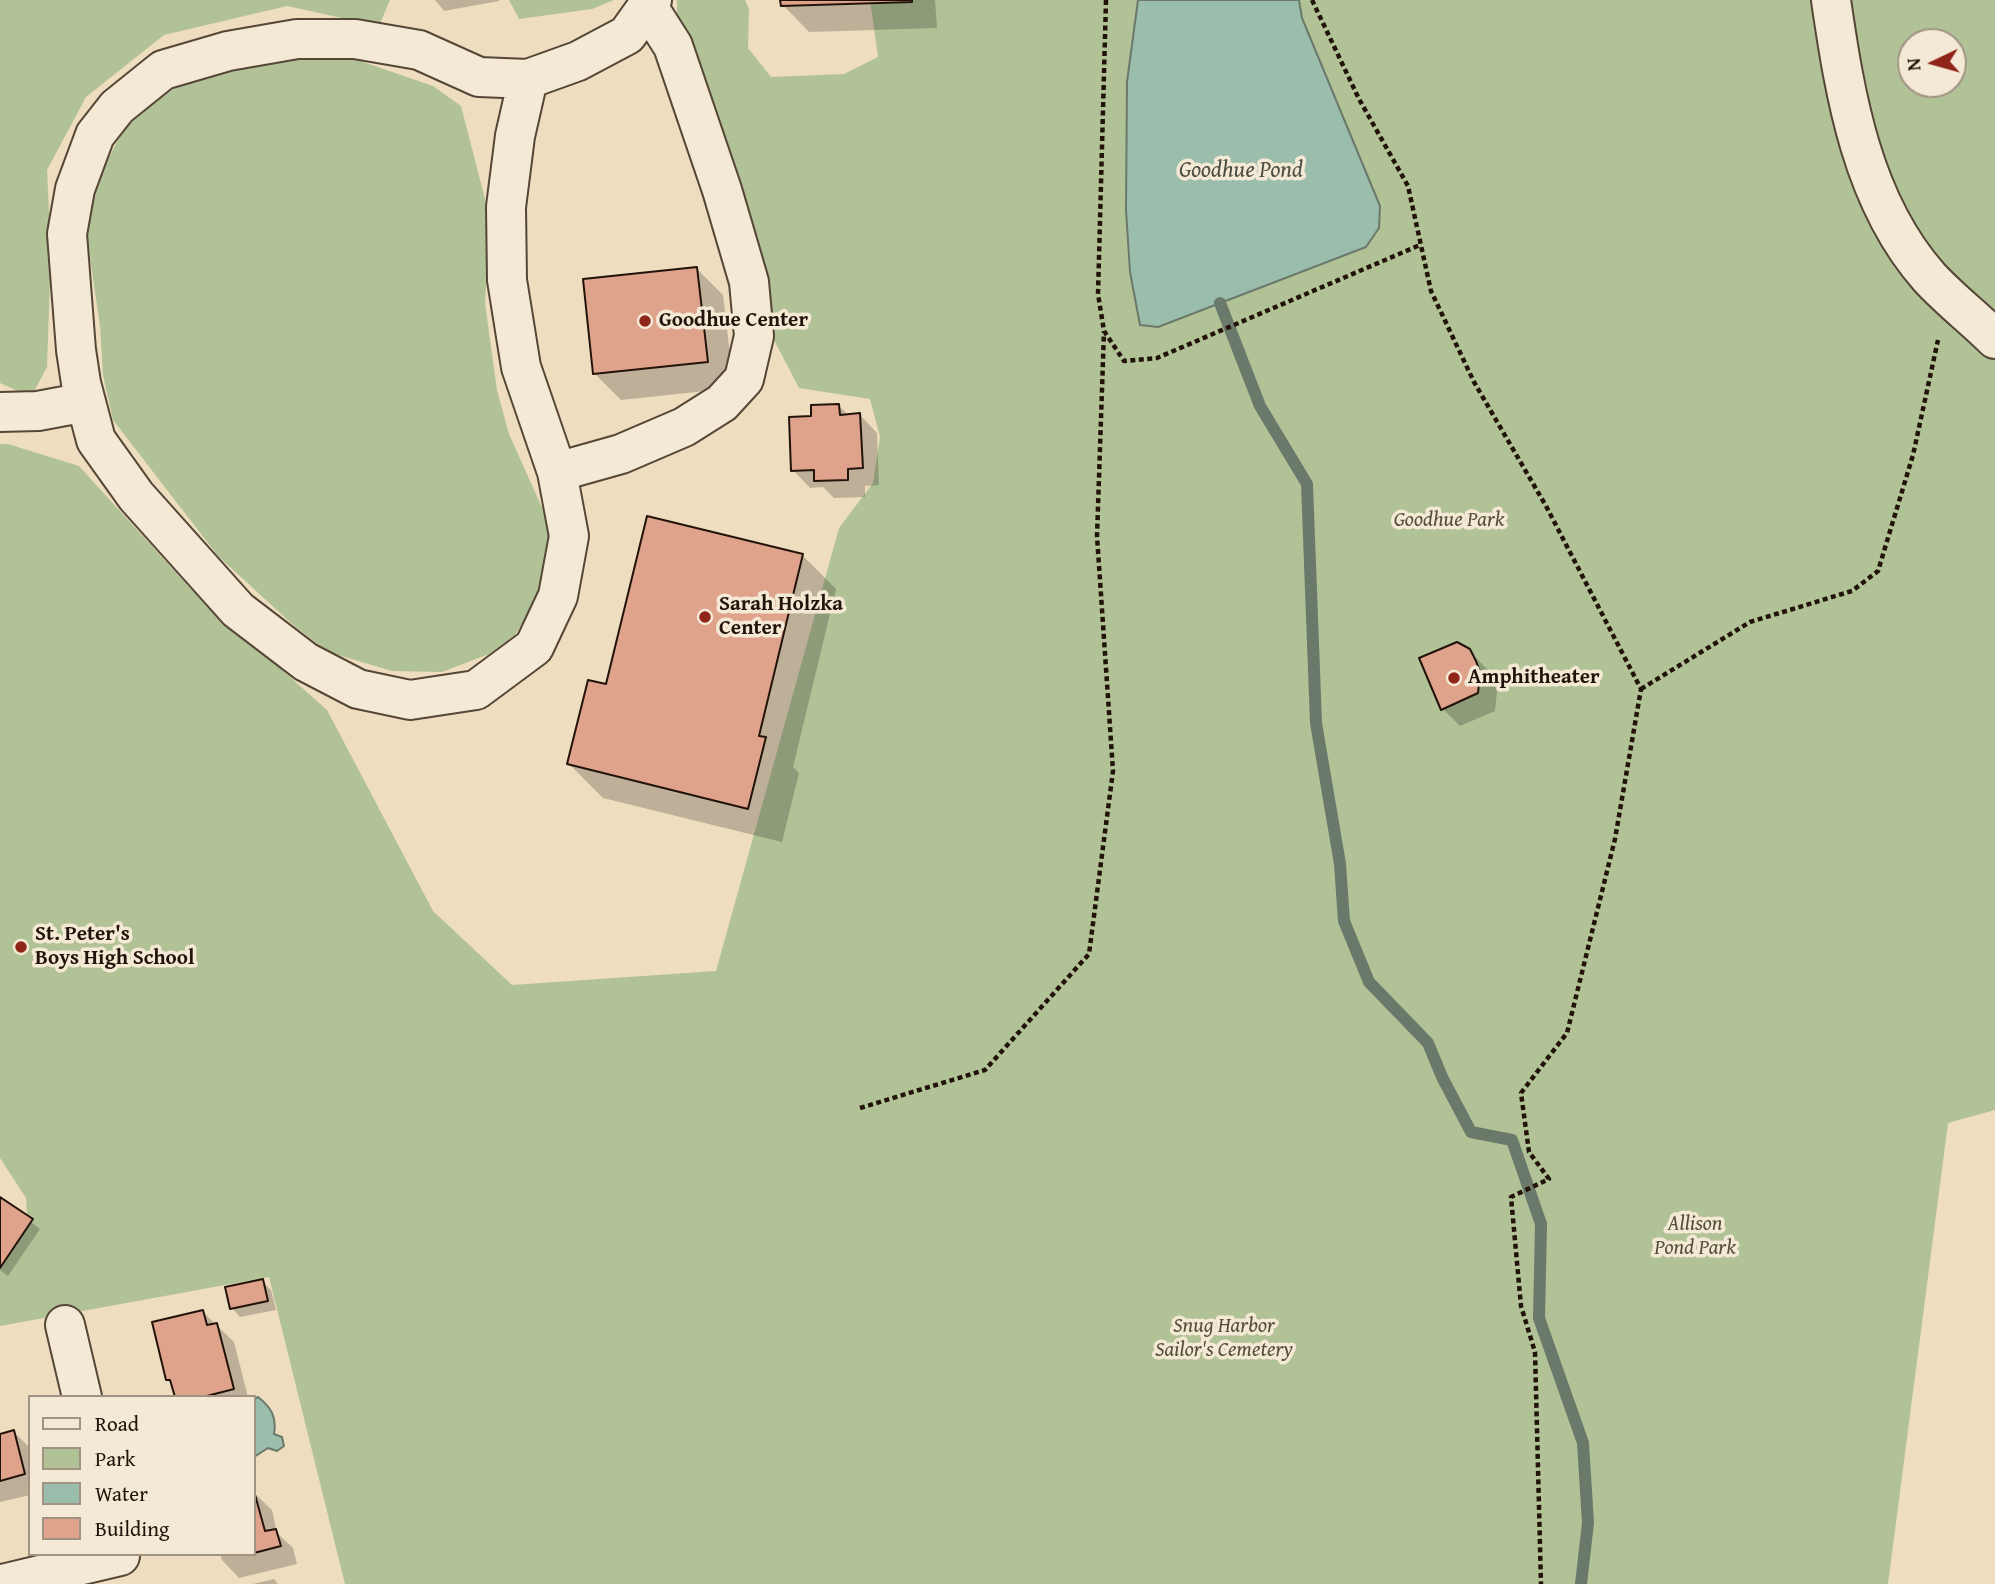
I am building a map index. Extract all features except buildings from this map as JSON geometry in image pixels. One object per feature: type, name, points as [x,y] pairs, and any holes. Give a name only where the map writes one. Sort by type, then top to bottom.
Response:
[{"type":"street","points":[[1831,0],[1848,108],[1867,168],[1902,239],[1928,277],[1995,339]]},
{"type":"street","points":[[528,79],[515,136],[506,207],[507,281],[522,367],[557,472],[569,536],[558,596],[534,647],[476,690],[410,700],[358,689],[306,662],[237,610],[136,496],[96,440],[76,350],[67,234],[75,189],[95,135],[117,107],[163,70],[228,51],[297,39],[355,39],[419,50],[479,77],[528,79],[578,61],[627,35],[649,3],[673,46],[723,190],[749,282],[754,336],[744,379],[722,403],[684,427],[634,449],[557,472]]},
{"type":"street","points":[[0,412],[38,411],[86,402]]},
{"type":"street","points":[[65,1325],[82,1395]]},
{"type":"street","points":[[2,1584],[122,1565]]},
{"type":"path","points":[[860,1108],[985,1070],[1089,954],[1113,771],[1097,536],[1104,331],[1098,294],[1105,127],[1106,0]]},
{"type":"path","points":[[1312,0],[1359,99],[1408,186],[1431,291],[1474,382],[1546,506],[1641,689],[1615,839],[1567,1033],[1521,1093],[1529,1152],[1549,1179],[1511,1197],[1521,1306],[1535,1352],[1541,1584]]},
{"type":"path","points":[[1104,331],[1124,360],[1157,358],[1420,245]]},
{"type":"path","points":[[1641,689],[1750,622],[1852,591],[1878,571],[1913,455],[1945,293]]},
{"type":"green space","points":[[0,0],[390,0],[379,26],[287,6],[164,35],[86,97],[47,170],[51,254],[47,367],[31,397],[0,383]]},
{"type":"green space","points":[[509,0],[614,0],[592,9],[519,19]]},
{"type":"green space","points":[[677,0],[745,0],[749,9],[748,48],[771,77],[844,74],[878,57],[870,0],[1995,0],[1995,1110],[1948,1123],[1888,1584],[345,1584],[269,1277],[0,1326],[0,1268],[33,1220],[27,1215],[26,1198],[0,1158],[0,444],[8,444],[79,466],[189,587],[327,710],[433,911],[512,985],[716,971],[839,528],[873,483],[880,437],[870,399],[799,388],[773,338],[741,186],[689,35],[677,15]]},
{"type":"green space","points":[[334,52],[433,86],[461,106],[485,199],[485,303],[497,390],[509,434],[548,521],[551,553],[536,602],[514,636],[489,654],[442,672],[392,671],[328,652],[291,623],[218,556],[113,420],[103,375],[100,326],[86,231],[99,179],[125,127],[160,97],[196,76]]},
{"type":"water","name":"Goodhue Pond","points":[[1138,0],[1299,0],[1302,18],[1380,206],[1379,228],[1366,247],[1158,327],[1140,325],[1130,272],[1126,210],[1127,82]]},
{"type":"water","points":[[256,1398],[272,1413],[275,1422],[274,1434],[282,1437],[284,1446],[277,1451],[268,1448],[256,1456]]},
{"type":"waterway","points":[[1220,303],[1260,406],[1307,484],[1316,723],[1340,864],[1344,921],[1369,982],[1428,1043],[1442,1077],[1471,1132],[1512,1140],[1541,1224],[1539,1318],[1583,1443],[1588,1523],[1581,1584]]},
{"type":"place","name":"Goodhue Center","points":[[645,321]]},
{"type":"place","name":"Sarah Holzka Center","points":[[705,617]]},
{"type":"place","name":"Amphitheater","points":[[1454,678]]},
{"type":"place","name":"St. Peter's Boys High School","points":[[21,947]]},
{"type":"park label","name":"Goodhue Park","points":[[1449,521]]},
{"type":"park label","name":"Allison Pond Park","points":[[1695,1237]]},
{"type":"park label","name":"Snug Harbor Sailor's Cemetery","points":[[1224,1339]]}]
